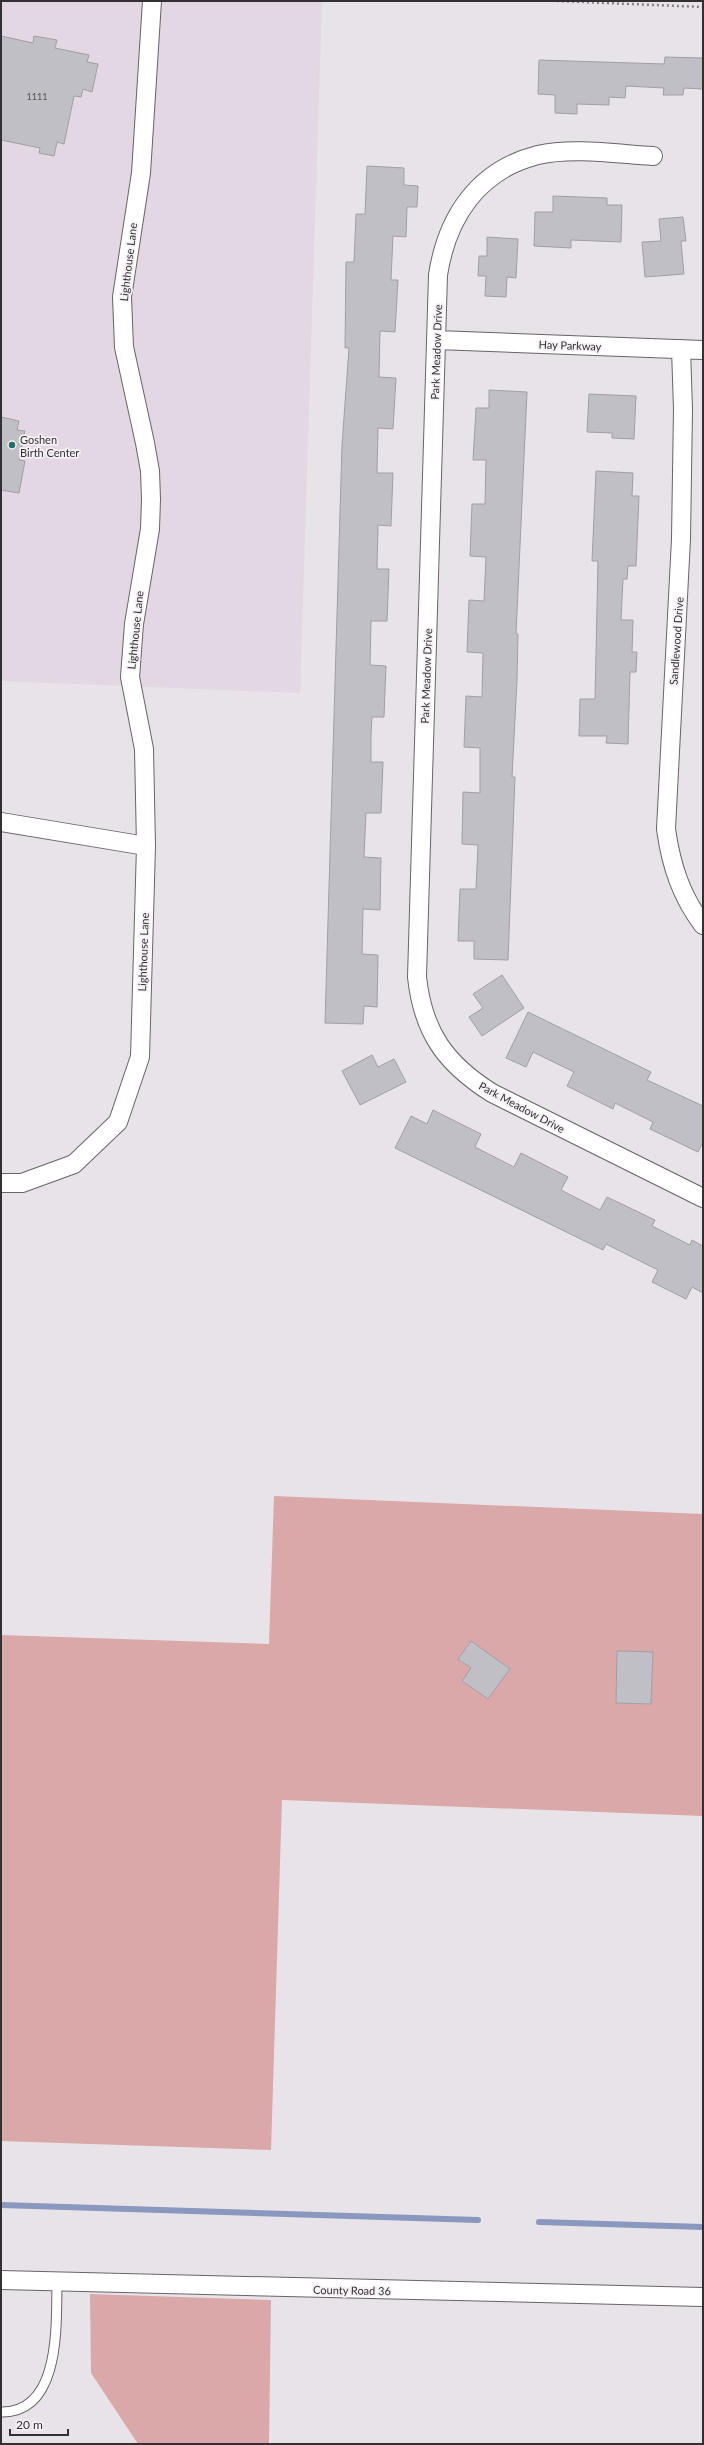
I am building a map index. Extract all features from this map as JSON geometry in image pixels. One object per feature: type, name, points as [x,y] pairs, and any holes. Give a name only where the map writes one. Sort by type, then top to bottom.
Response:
[{"type":"street","name":"Lighthouse Lane","points":[[1,1183],[22,1183],[74,1164],[118,1122],[140,1058],[146,846],[144,749],[130,677],[134,624],[150,529],[150,471],[124,347],[122,297],[141,173],[152,1]]},
{"type":"street","name":"Park Meadow Drive","points":[[653,156],[579,153],[538,155],[504,169],[478,188],[463,205],[449,229],[441,253],[438,275],[416,952],[419,1000],[425,1020],[433,1037],[454,1065],[492,1094],[703,1198]]},
{"type":"street","name":"Hay Parkway","points":[[437,340],[703,350]]},
{"type":"street","name":"Sandlewood Drive","points":[[681,350],[683,409],[682,539],[666,829],[668,847],[678,882],[690,907],[703,925]]},
{"type":"street","points":[[1,822],[146,846]]},
{"type":"street","name":"County Road 36","points":[[1,2280],[703,2297]]},
{"type":"lane","points":[[1,2412],[8,2412],[29,2404],[43,2388],[55,2351],[57,2281]]},
{"type":"path","points":[[557,1],[703,7]]},
{"type":"shaded area","points":[[1,1],[322,1],[300,693],[1,681]]},
{"type":"shaded area","points":[[274,1496],[703,1514],[703,1816],[282,1800],[271,2150],[1,2141],[1,1635],[269,1644]]},
{"type":"shaded area","points":[[90,2294],[271,2300],[269,2444],[138,2444],[91,2373]]},
{"type":"building","points":[[1,36],[33,43],[34,36],[57,40],[55,48],[89,55],[87,62],[98,64],[92,92],[83,89],[81,97],[74,96],[64,144],[57,142],[54,156],[39,153],[40,148],[1,140]]},
{"type":"building","points":[[665,57],[703,58],[703,89],[684,88],[683,95],[663,95],[664,88],[626,86],[625,98],[609,97],[609,105],[577,104],[577,114],[555,113],[555,95],[538,94],[539,60],[664,64]]},
{"type":"building","points":[[367,166],[404,168],[404,185],[418,186],[417,207],[407,207],[406,237],[393,236],[391,280],[398,280],[395,332],[380,331],[379,377],[396,378],[393,429],[378,428],[377,473],[393,473],[391,526],[378,525],[377,569],[389,569],[387,621],[371,621],[370,665],[386,666],[384,717],[372,717],[371,735],[371,762],[383,762],[381,813],[366,813],[364,857],[381,858],[380,910],[363,909],[362,954],[378,955],[377,1007],[364,1006],[363,1024],[325,1023],[342,445],[349,348],[345,348],[346,262],[354,262],[356,214],[365,214]]},
{"type":"building","points":[[553,196],[607,198],[607,205],[622,205],[621,242],[571,240],[571,248],[534,246],[535,212],[553,212]]},
{"type":"building","points":[[683,217],[686,241],[681,241],[684,274],[645,277],[642,242],[661,241],[659,219]]},
{"type":"building","points":[[487,237],[518,239],[516,278],[507,277],[506,297],[485,296],[486,276],[478,276],[479,256],[487,256]]},
{"type":"building","points":[[489,390],[527,392],[516,634],[518,634],[517,680],[512,777],[515,777],[508,960],[474,959],[474,941],[458,941],[460,889],[476,889],[478,845],[462,844],[463,792],[480,793],[480,748],[464,747],[466,696],[482,697],[483,653],[467,652],[469,600],[484,601],[486,557],[470,556],[472,504],[485,504],[486,460],[473,460],[476,408],[489,408]]},
{"type":"building","points":[[589,394],[636,396],[634,439],[612,438],[612,433],[587,432]]},
{"type":"building","name":"Goshen Birth Center","points":[[1,417],[19,421],[17,430],[25,431],[19,460],[25,461],[19,493],[1,490]]},
{"type":"building","points":[[596,471],[633,473],[632,496],[639,496],[636,566],[628,566],[627,579],[623,579],[621,620],[633,620],[632,652],[637,652],[636,672],[630,672],[628,744],[606,743],[607,736],[579,736],[580,699],[595,699],[598,561],[592,561]]},
{"type":"building","points":[[502,975],[524,1008],[482,1036],[469,1017],[483,1008],[473,994]]},
{"type":"building","points":[[528,1012],[651,1072],[647,1080],[703,1106],[703,1142],[698,1152],[650,1129],[653,1122],[615,1103],[613,1109],[567,1086],[574,1072],[533,1052],[526,1067],[506,1058]]},
{"type":"building","points":[[372,1055],[378,1067],[394,1059],[406,1082],[360,1105],[342,1071]]},
{"type":"building","points":[[433,1110],[481,1134],[475,1147],[514,1167],[521,1153],[568,1177],[561,1190],[600,1210],[607,1197],[655,1220],[652,1226],[690,1245],[692,1240],[703,1246],[703,1293],[692,1287],[686,1299],[652,1282],[658,1270],[606,1244],[603,1250],[395,1148],[411,1116],[427,1124]]},
{"type":"building","points":[[471,1641],[510,1669],[488,1699],[462,1681],[471,1668],[458,1659]]},
{"type":"building","points":[[617,1651],[653,1652],[651,1704],[616,1703]]},
{"type":"waterway","points":[[1,2205],[478,2220]]},
{"type":"waterway","points":[[539,2222],[703,2227]]},
{"type":"place","name":"Goshen Birth Center","points":[[12,445]]}]
